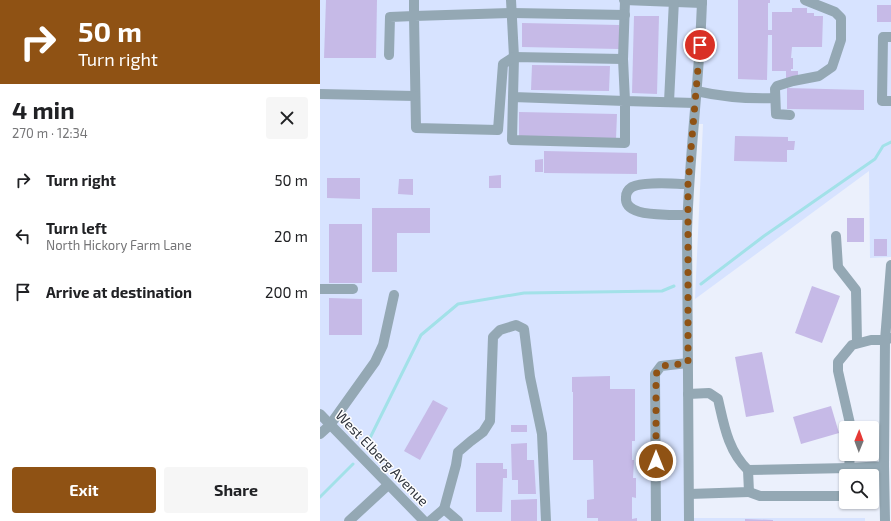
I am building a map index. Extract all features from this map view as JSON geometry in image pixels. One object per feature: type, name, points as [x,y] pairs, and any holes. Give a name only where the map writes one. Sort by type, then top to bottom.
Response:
[{"type":"street","points":[[414,0],[416,128],[498,130],[503,64],[514,57],[623,59]]},
{"type":"street","points":[[511,0],[514,57],[512,140],[625,143],[623,59],[625,0],[702,1],[688,184],[689,521]]},
{"type":"street","points":[[790,115],[776,114],[775,89],[777,86],[819,76],[832,67],[841,40],[841,18],[835,12],[805,0]]},
{"type":"street","points":[[670,102],[674,1]]},
{"type":"street","points":[[389,55],[390,17],[512,13],[625,15]]},
{"type":"street","points":[[891,37],[883,37],[882,101],[891,101]]},
{"type":"street","points":[[696,91],[738,98],[775,98]]},
{"type":"street","points":[[320,94],[415,96]]},
{"type":"street","points":[[513,97],[695,103]]},
{"type":"street","points":[[688,184],[638,185],[630,189],[626,194],[628,206],[631,209],[652,214],[688,215]]},
{"type":"street","points":[[836,236],[838,266],[856,290],[857,343]]},
{"type":"street","points":[[885,521],[888,486],[884,466],[888,413],[888,339],[891,265]]},
{"type":"street","points":[[320,289],[353,289]]},
{"type":"street","points":[[320,434],[330,425],[375,362],[383,345],[394,295]]},
{"type":"street","points":[[430,521],[444,509],[458,452],[484,432],[490,421],[492,337],[500,330],[516,325],[524,329],[530,377],[542,434],[546,521]]},
{"type":"street","points":[[849,421],[838,371],[838,362],[852,345],[871,340],[888,339]]},
{"type":"street","points":[[656,521],[656,374],[661,366],[688,363]]},
{"type":"street","points":[[688,394],[709,393],[718,398],[727,440],[739,462],[748,470],[839,472]]},
{"type":"street","name":"West Elberg Avenue","points":[[320,414],[424,521]]},
{"type":"street","points":[[866,469],[884,466]]},
{"type":"street","points":[[748,470],[749,492]]},
{"type":"street","points":[[354,519],[388,485]]},
{"type":"street","points":[[689,494],[749,492],[760,496],[839,496]]},
{"type":"street","points":[[444,509],[458,521]]},
{"type":"shaded area","points":[[320,0],[891,0],[891,257],[870,258],[869,171],[695,299],[703,124],[693,124],[689,518],[865,518],[865,521],[320,521]]},
{"type":"building","points":[[326,0],[377,0],[376,58],[324,58]]},
{"type":"building","points":[[738,0],[770,0],[770,3],[768,3],[768,30],[772,30],[772,12],[792,12],[792,8],[807,8],[807,13],[814,13],[814,16],[823,16],[822,47],[792,47],[791,58],[793,58],[793,69],[791,69],[791,71],[798,71],[798,79],[786,78],[786,71],[772,71],[772,35],[768,35],[767,80],[738,79]]},
{"type":"building","points":[[877,5],[891,5],[891,22],[877,22]]},
{"type":"building","points":[[634,16],[659,16],[657,94],[632,93]]},
{"type":"building","points":[[522,23],[619,25],[619,49],[522,47]]},
{"type":"building","points":[[532,65],[610,66],[609,91],[531,90]]},
{"type":"building","points":[[787,88],[864,90],[864,110],[787,109]]},
{"type":"building","points":[[519,112],[617,114],[616,139],[519,137]]},
{"type":"building","points":[[735,136],[788,137],[788,141],[795,141],[794,150],[787,150],[787,162],[734,161]]},
{"type":"building","points":[[544,151],[637,153],[637,174],[544,173]]},
{"type":"building","points":[[543,159],[543,172],[535,172],[535,160]]},
{"type":"building","points":[[501,175],[501,188],[489,188],[489,176]]},
{"type":"building","points":[[327,178],[360,178],[360,199],[327,198]]},
{"type":"building","points":[[399,179],[413,179],[413,195],[398,194]]},
{"type":"building","points":[[372,208],[430,208],[430,233],[397,233],[397,272],[372,272]]},
{"type":"building","points":[[847,218],[864,218],[864,242],[847,242]]},
{"type":"building","points":[[329,224],[362,224],[362,283],[329,283]]},
{"type":"building","points":[[874,239],[887,239],[887,256],[874,256]]},
{"type":"building","points":[[812,286],[840,296],[822,343],[795,333]]},
{"type":"building","points":[[329,298],[362,299],[362,335],[329,335]]},
{"type":"building","points":[[762,352],[774,412],[746,417],[735,357]]},
{"type":"building","points":[[610,376],[610,389],[635,389],[635,441],[632,441],[632,460],[634,460],[633,478],[636,478],[636,498],[632,497],[632,519],[637,518],[637,521],[598,521],[598,518],[587,518],[587,500],[594,499],[593,460],[573,460],[572,377]]},
{"type":"building","points":[[433,400],[448,408],[420,460],[404,451]]},
{"type":"building","points":[[831,406],[839,433],[801,444],[793,417]]},
{"type":"building","points":[[511,425],[527,425],[527,432],[511,432]]},
{"type":"building","points":[[527,443],[527,460],[534,460],[536,494],[518,494],[518,480],[512,480],[511,444]]},
{"type":"building","points":[[476,463],[503,463],[503,469],[507,469],[507,478],[503,478],[502,512],[476,512]]},
{"type":"building","points":[[537,499],[537,521],[511,521],[511,500]]},
{"type":"building","points":[[745,519],[773,520],[773,521],[745,521]]},
{"type":"waterway","points":[[701,284],[764,236],[875,159],[883,146],[891,142]]},
{"type":"waterway","points":[[367,444],[421,335],[458,304],[524,293],[662,291],[674,286]]},
{"type":"waterway","points":[[320,497],[353,464]]},
{"type":"route","points":[[656,461],[656,374],[661,366],[688,363],[688,184],[700,45]]}]
